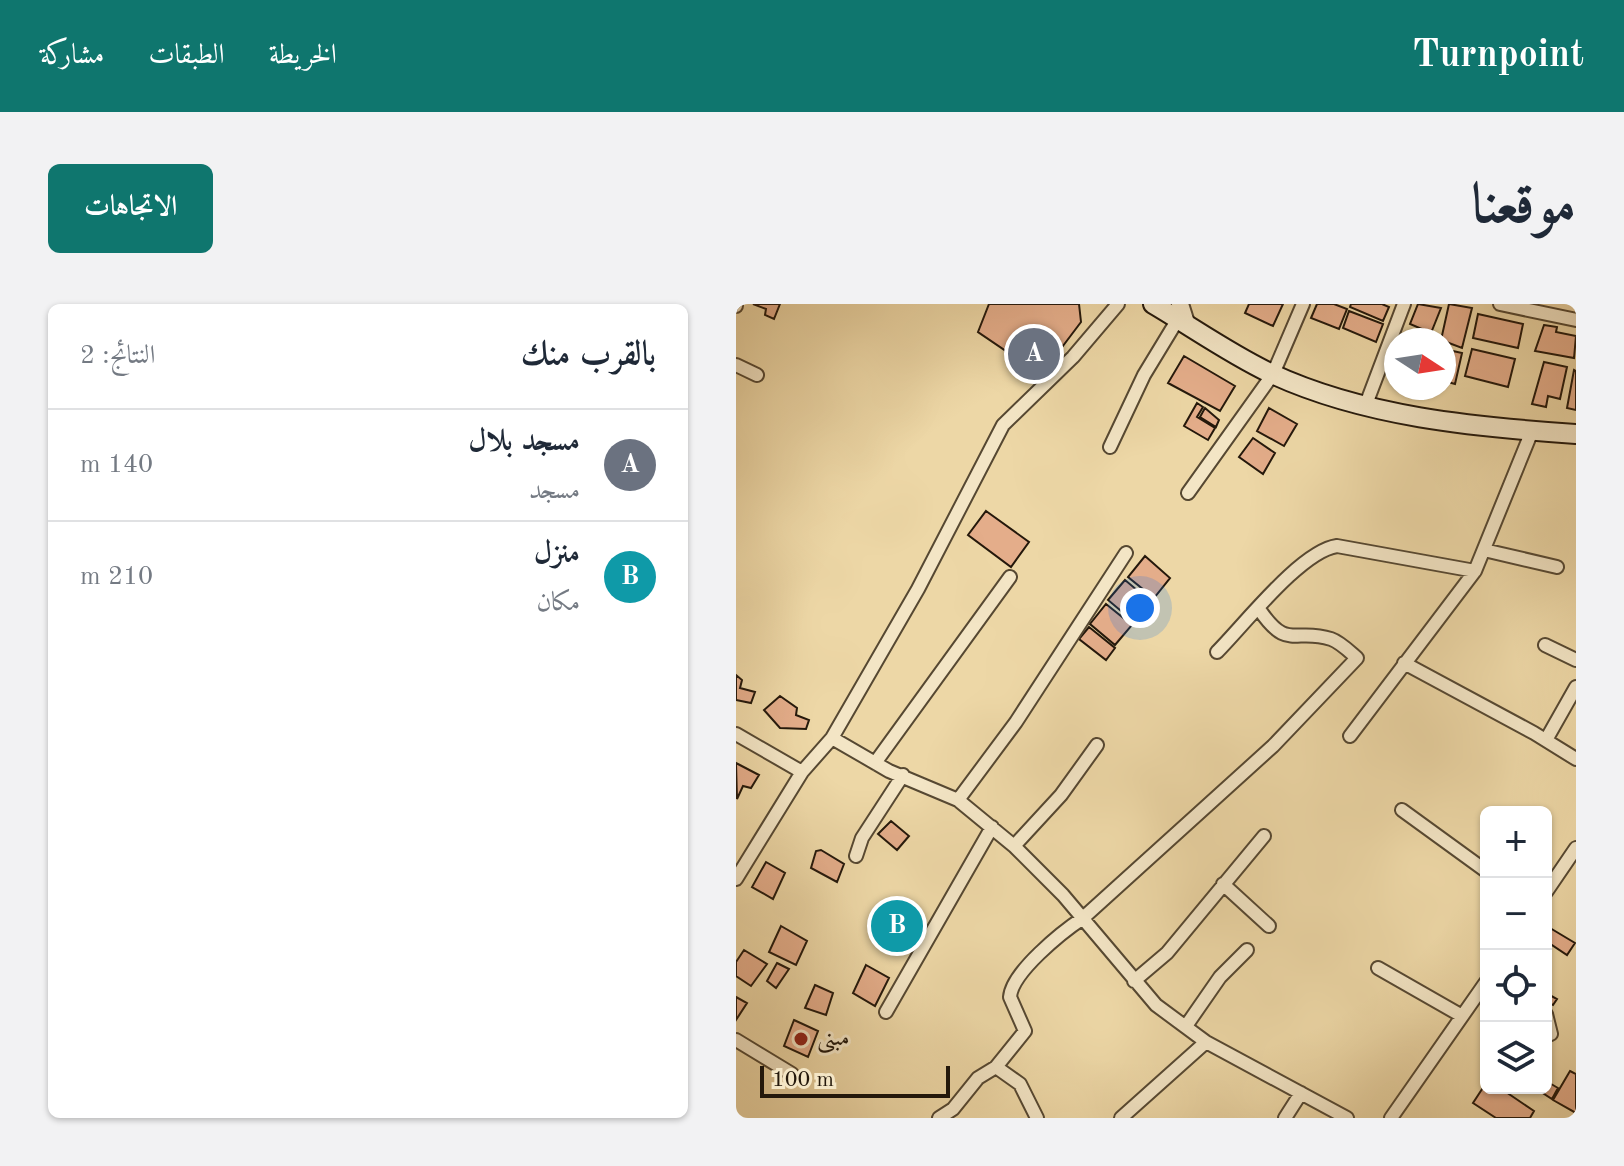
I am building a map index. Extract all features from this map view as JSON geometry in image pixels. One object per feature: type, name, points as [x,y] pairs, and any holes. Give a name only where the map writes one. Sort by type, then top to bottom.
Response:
[{"type":"main road","points":[[1153,304],[1181,315],[1273,374],[1365,407],[1532,431],[1576,434]]},
{"type":"street","points":[[736,879],[802,772],[832,738],[918,589],[1003,425],[1073,357],[1118,304]]},
{"type":"street","points":[[1188,493],[1273,374],[1303,304]]},
{"type":"street","points":[[1365,407],[1404,304]]},
{"type":"street","points":[[1500,304],[1576,320]]},
{"type":"street","points":[[1110,447],[1144,375],[1181,315]]},
{"type":"street","points":[[736,365],[757,375]]},
{"type":"street","points":[[1350,736],[1475,571],[1532,431]]},
{"type":"street","points":[[1217,652],[1293,574],[1326,547],[1337,546],[1475,571]]},
{"type":"street","points":[[1484,550],[1557,567]]},
{"type":"street","points":[[958,800],[1016,722],[1126,553]]},
{"type":"street","points":[[875,763],[1010,577]]},
{"type":"street","points":[[939,1118],[953,1109],[978,1078],[996,1067],[1025,1031],[1010,997],[1016,979],[1067,929],[1083,918],[1273,746],[1357,658],[1332,639],[1285,637],[1271,628],[1259,609]]},
{"type":"street","points":[[1545,645],[1576,660]]},
{"type":"street","points":[[1404,663],[1576,759]]},
{"type":"street","points":[[1546,740],[1576,687]]},
{"type":"street","points":[[736,734],[802,772]]},
{"type":"street","points":[[832,738],[875,763],[958,800],[1014,846],[1083,918],[1156,1005],[1206,1042],[1347,1118]]},
{"type":"street","points":[[1014,846],[1061,795],[1097,745]]},
{"type":"street","points":[[856,856],[862,838],[903,775]]},
{"type":"street","points":[[1402,810],[1480,867]]},
{"type":"street","points":[[886,1012],[992,827]]},
{"type":"street","points":[[1134,981],[1167,953],[1264,836]]},
{"type":"street","points":[[1552,883],[1576,848]]},
{"type":"street","points":[[1223,884],[1269,926]]},
{"type":"street","points":[[1186,1026],[1220,977],[1247,950]]},
{"type":"street","points":[[1378,968],[1462,1016]]},
{"type":"street","points":[[1391,1118],[1480,990]]},
{"type":"street","points":[[736,1040],[792,1074]]},
{"type":"street","points":[[1121,1118],[1206,1042]]},
{"type":"street","points":[[996,1067],[1020,1084],[1037,1118]]},
{"type":"street","points":[[1285,1118],[1301,1093]]},
{"type":"street","points":[[924,1118],[931,1118]]},
{"type":"building","points":[[753,304],[780,304],[774,319],[765,315],[766,309]]},
{"type":"building","points":[[989,304],[1079,304],[1081,322],[1041,375],[978,332]]},
{"type":"building","points":[[1249,304],[1283,304],[1273,326],[1245,313]]},
{"type":"building","points":[[1317,304],[1334,304],[1347,309],[1339,329],[1311,318]]},
{"type":"building","points":[[1351,304],[1382,304],[1389,307],[1383,321],[1350,307]]},
{"type":"building","points":[[1418,304],[1441,308],[1433,328],[1410,324]]},
{"type":"building","points":[[1449,304],[1472,308],[1462,348],[1456,346],[1456,328],[1444,328]]},
{"type":"building","points":[[1349,311],[1383,324],[1376,342],[1343,328]]},
{"type":"building","points":[[1478,314],[1523,324],[1518,348],[1473,338]]},
{"type":"building","points":[[1544,325],[1557,327],[1556,332],[1576,336],[1574,358],[1535,351]]},
{"type":"building","points":[[1472,349],[1515,359],[1508,387],[1465,376]]},
{"type":"building","points":[[1456,352],[1462,353],[1456,380]]},
{"type":"building","points":[[1184,356],[1235,386],[1220,411],[1168,383]]},
{"type":"building","points":[[1544,362],[1567,367],[1560,399],[1548,396],[1546,407],[1532,404]]},
{"type":"building","points":[[1576,371],[1576,410],[1567,408]]},
{"type":"building","points":[[1197,403],[1203,407],[1197,417],[1215,428],[1208,440],[1184,426]]},
{"type":"building","points":[[1205,408],[1219,420],[1216,427],[1200,417]]},
{"type":"building","points":[[1269,408],[1297,424],[1284,446],[1257,431]]},
{"type":"building","points":[[1253,438],[1275,453],[1263,474],[1239,457]]},
{"type":"building","points":[[986,511],[1029,542],[1011,567],[968,535]]},
{"type":"building","points":[[1145,556],[1170,578],[1154,598],[1128,577]]},
{"type":"building","points":[[1125,580],[1150,601],[1133,621],[1108,600]]},
{"type":"building","points":[[1106,604],[1132,625],[1115,645],[1090,624]]},
{"type":"building","points":[[1089,627],[1115,648],[1106,660],[1079,639]]},
{"type":"building","points":[[736,675],[742,680],[740,688],[755,692],[751,703],[736,700]]},
{"type":"building","points":[[780,696],[797,708],[796,715],[809,720],[806,729],[780,728],[764,710]]},
{"type":"building","points":[[736,763],[759,775],[751,788],[743,786],[737,799]]},
{"type":"building","points":[[891,821],[909,836],[897,850],[878,834]]},
{"type":"building","points":[[821,850],[844,864],[837,882],[811,868],[816,851]]},
{"type":"building","points":[[766,862],[785,873],[773,899],[752,887]]},
{"type":"building","points":[[885,903],[921,928],[911,948],[874,924]]},
{"type":"building","points":[[781,926],[807,941],[796,965],[769,952]]},
{"type":"building","points":[[1552,929],[1575,943],[1567,955],[1552,945]]},
{"type":"building","points":[[744,950],[767,964],[751,986],[736,976],[736,962]]},
{"type":"building","name":"مبنى","points":[[777,963],[789,969],[776,988],[767,981]]},
{"type":"building","points":[[866,965],[889,978],[875,1006],[853,993]]},
{"type":"building","points":[[815,985],[833,993],[826,1015],[805,1008]]},
{"type":"building","points":[[736,997],[747,1003],[736,1020]]},
{"type":"building","name":"مبنى","points":[[794,1020],[818,1031],[808,1057],[784,1046]]},
{"type":"building","points":[[1570,1071],[1576,1074],[1576,1113],[1553,1100]]},
{"type":"building","points":[[1552,1084],[1558,1088],[1552,1099],[1544,1094],[1552,1094]]},
{"type":"building","points":[[1480,1092],[1509,1094],[1534,1111],[1530,1118],[1496,1118],[1473,1103]]},
{"type":"place","name":"مسجد بلال","points":[[1034,354]]},
{"type":"place","name":"منزل","points":[[897,926]]},
{"type":"place","name":"مبنى","points":[[801,1039]]}]
